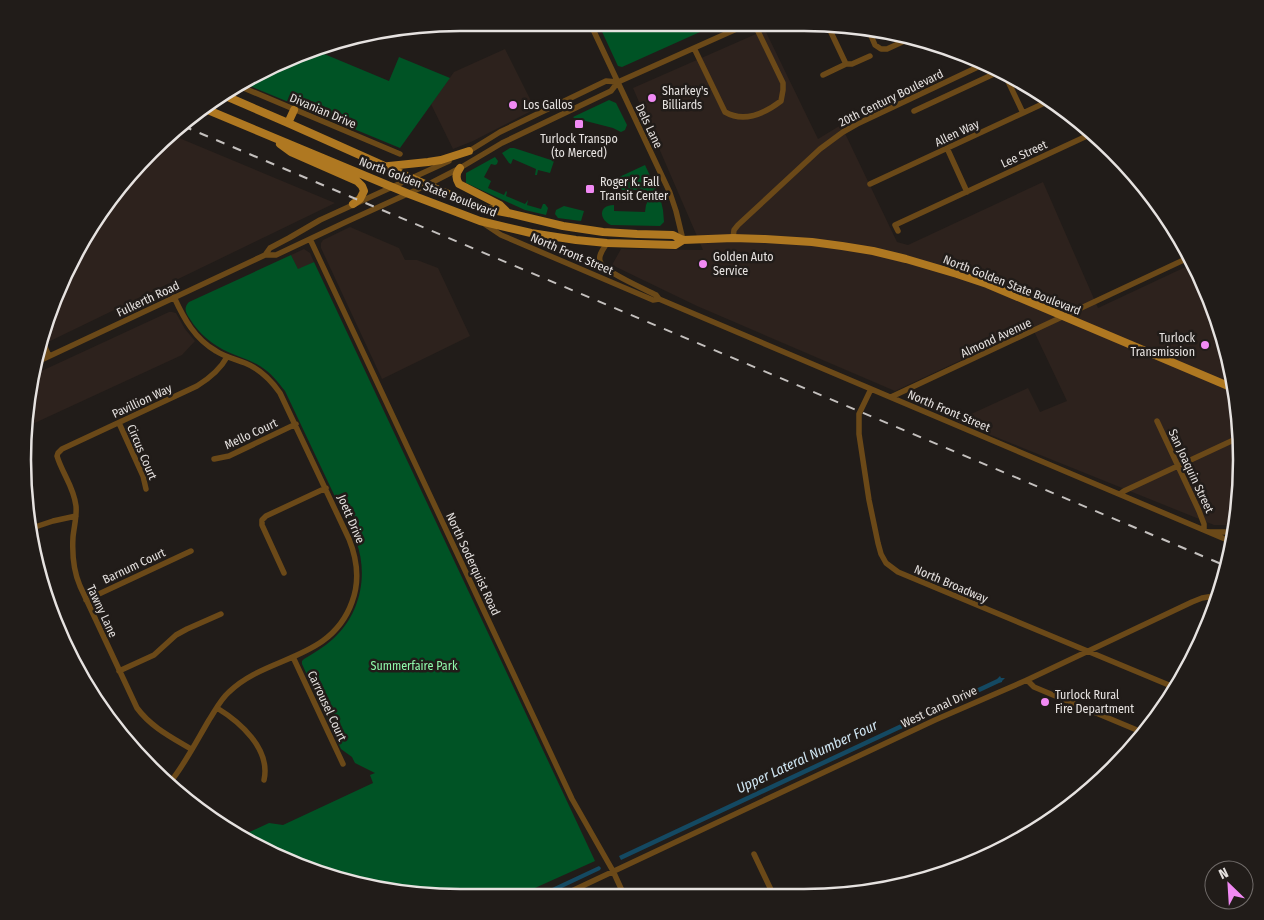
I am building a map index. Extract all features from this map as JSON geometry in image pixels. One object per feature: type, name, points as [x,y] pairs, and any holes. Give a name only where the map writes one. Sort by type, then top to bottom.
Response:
[{"type":"main road","name":"North Golden State Boulevard","points":[[231,98],[474,205],[577,229],[625,234],[673,234],[683,240]]},
{"type":"main road","points":[[288,123],[294,110]]},
{"type":"main road","name":"North Golden State Boulevard","points":[[211,112],[409,194],[480,221],[531,233],[608,243],[675,245],[683,240],[733,238],[812,242],[890,255],[924,264],[987,284],[1226,385]]},
{"type":"main road","points":[[266,135],[291,152],[357,181],[364,191],[360,199],[353,204]]},
{"type":"main road","points":[[387,166],[441,160],[469,151]]},
{"type":"main road","points":[[460,168],[456,176],[460,185],[500,205],[508,213]]},
{"type":"street","name":"Dels Lane","points":[[594,31],[671,197],[683,240]]},
{"type":"street","points":[[618,82],[731,31]]},
{"type":"street","points":[[694,48],[725,112],[733,117],[745,118],[775,106],[781,101],[783,90],[783,83],[758,31]]},
{"type":"street","points":[[831,32],[846,64]]},
{"type":"street","points":[[871,37],[875,45],[881,49],[888,49],[902,43]]},
{"type":"street","points":[[823,75],[846,64],[852,64],[870,56]]},
{"type":"street","name":"20th Century Boulevard","points":[[733,238],[734,230],[738,224],[820,149],[843,132],[977,68]]},
{"type":"street","points":[[914,111],[993,74]]},
{"type":"street","name":"Fulkerth Road","points":[[265,255],[270,248],[320,220],[469,151],[500,132],[606,81],[618,82]]},
{"type":"street","name":"Fulkerth Road","points":[[43,359],[265,255],[276,255],[409,194],[460,168],[510,139],[611,91],[618,82]]},
{"type":"street","points":[[1009,84],[1023,113]]},
{"type":"street","name":"Divanian Drive","points":[[246,89],[400,154]]},
{"type":"street","name":"Allen Way","points":[[870,184],[1042,104]]},
{"type":"street","name":"Lee Street","points":[[898,231],[895,225],[1085,137]]},
{"type":"street","points":[[947,148],[967,192]]},
{"type":"street","name":"North Front Street","points":[[480,221],[501,235],[653,300],[659,299]]},
{"type":"street","name":"North Soderquist Road","points":[[310,239],[572,799],[621,889]]},
{"type":"street","name":"North Front Street","points":[[608,243],[599,260],[602,266],[610,272],[656,295],[659,299],[1226,539]]},
{"type":"street","name":"Almond Avenue","points":[[891,398],[1183,260]]},
{"type":"street","name":"Joett Drive","points":[[173,778],[228,692],[254,675],[321,643],[334,632],[350,609],[356,588],[357,572],[353,549],[280,393],[267,377],[252,366],[227,356],[209,346],[196,335],[174,298]]},
{"type":"street","points":[[46,349],[49,356]]},
{"type":"street","name":"Pavillion Way","points":[[58,452],[197,386],[216,372],[227,356]]},
{"type":"street","name":"North Broadway","points":[[871,389],[859,414],[858,430],[878,542],[881,554],[888,566],[898,572],[1168,685]]},
{"type":"street","name":"San Joaquin Street","points":[[1157,421],[1207,531]]},
{"type":"street","name":"Circus Court","points":[[118,423],[143,476],[146,489]]},
{"type":"street","name":"Mello Court","points":[[214,459],[229,456],[296,424]]},
{"type":"street","points":[[1120,494],[1232,441]]},
{"type":"street","name":"Tawny Lane","points":[[58,452],[58,458],[76,507],[72,548],[77,578],[86,600],[135,704],[147,720],[162,732],[191,749]]},
{"type":"street","points":[[284,573],[262,525],[262,520],[266,516],[326,488]]},
{"type":"street","points":[[36,526],[76,516]]},
{"type":"street","points":[[1207,531],[1227,532]]},
{"type":"street","name":"Barnum Court","points":[[86,600],[191,551]]},
{"type":"street","name":"West Canal Drive","points":[[576,889],[1195,600],[1211,596]]},
{"type":"street","points":[[119,671],[149,657],[187,629],[221,614]]},
{"type":"street","name":"Carrousel Court","points":[[293,657],[343,764]]},
{"type":"street","points":[[1027,680],[1034,687],[1137,730]]},
{"type":"street","points":[[217,708],[237,723],[251,737],[265,764],[264,780]]},
{"type":"street","points":[[754,854],[771,889]]},
{"type":"shaded area","points":[[765,31],[818,139],[841,125],[897,242],[908,245],[1043,182],[1098,308],[1187,266],[1210,322],[1225,376],[1232,432],[1233,460],[1228,525],[1214,525],[956,421],[1028,388],[1040,412],[1067,401],[1032,327],[895,391],[697,306],[612,265],[621,249],[703,250],[633,88]]},
{"type":"shaded area","points":[[505,49],[535,109],[473,141],[453,149],[431,104],[454,72]]},
{"type":"shaded area","points":[[178,137],[335,203],[48,342],[75,270],[104,222],[138,177]]},
{"type":"shaded area","points":[[350,227],[399,248],[405,260],[417,260],[438,268],[470,336],[382,379],[321,248],[323,240]]},
{"type":"shaded area","points":[[304,249],[310,253],[314,262],[298,270],[291,255]]},
{"type":"shaded area","points":[[169,312],[176,313],[185,329],[195,341],[182,355],[33,424],[40,372]]},
{"type":"green space","points":[[602,31],[702,31],[622,67],[618,66]]},
{"type":"green space","points":[[323,54],[389,81],[399,57],[450,78],[400,148],[251,86],[270,75]]},
{"type":"green space","points":[[609,100],[616,103],[627,125],[625,130],[621,132],[573,117]]},
{"type":"green space","points":[[510,148],[554,161],[550,173],[538,170],[537,175],[535,175],[536,169],[513,159],[511,164],[509,163],[502,153]]},
{"type":"green space","points":[[495,157],[498,161],[497,164],[491,164],[484,177],[491,181],[488,188],[504,195],[506,191],[506,196],[525,204],[528,200],[527,205],[541,209],[543,204],[545,204],[548,208],[546,215],[525,210],[466,183],[466,173]]},
{"type":"green space","points":[[645,165],[659,195],[650,195],[646,190],[622,190],[615,179]]},
{"type":"green space","points":[[646,196],[660,197],[664,222],[660,226],[611,225],[604,220],[602,213],[605,207],[614,205],[614,211],[645,212]]},
{"type":"green space","points":[[564,206],[584,211],[581,221],[558,218],[555,214],[556,210]]},
{"type":"green space","name":"Summerfaire Park","points":[[291,255],[298,269],[314,262],[595,861],[533,889],[432,888],[376,881],[322,866],[270,845],[249,832],[269,823],[283,825],[373,783],[370,775],[375,773],[355,763],[352,757],[341,749],[302,664],[304,659],[333,639],[350,618],[360,594],[362,567],[356,541],[285,391],[260,366],[222,349],[198,330],[187,315],[186,306],[189,302]]},
{"type":"water","points":[[1000,676],[1005,678],[1002,682],[621,860],[619,856],[997,679]]},
{"type":"water","points":[[599,866],[601,868],[560,889],[550,889]]},
{"type":"railway","points":[[189,128],[1220,563]]},
{"type":"place","name":"Sharkey's Billiards","points":[[652,98]]},
{"type":"place","name":"Los Gallos","points":[[513,105]]},
{"type":"place","name":"Turlock Transpo (to Merced)","points":[[579,124]]},
{"type":"place","name":"Roger K. Fall Transit Center","points":[[590,189]]},
{"type":"place","name":"Golden Auto Service","points":[[703,264]]},
{"type":"place","name":"Turlock Transmission","points":[[1205,345]]},
{"type":"place","name":"Turlock Rural Fire Department","points":[[1045,702]]},
{"type":"water label","name":"Upper Lateral Number Four","points":[[807,757]]}]
